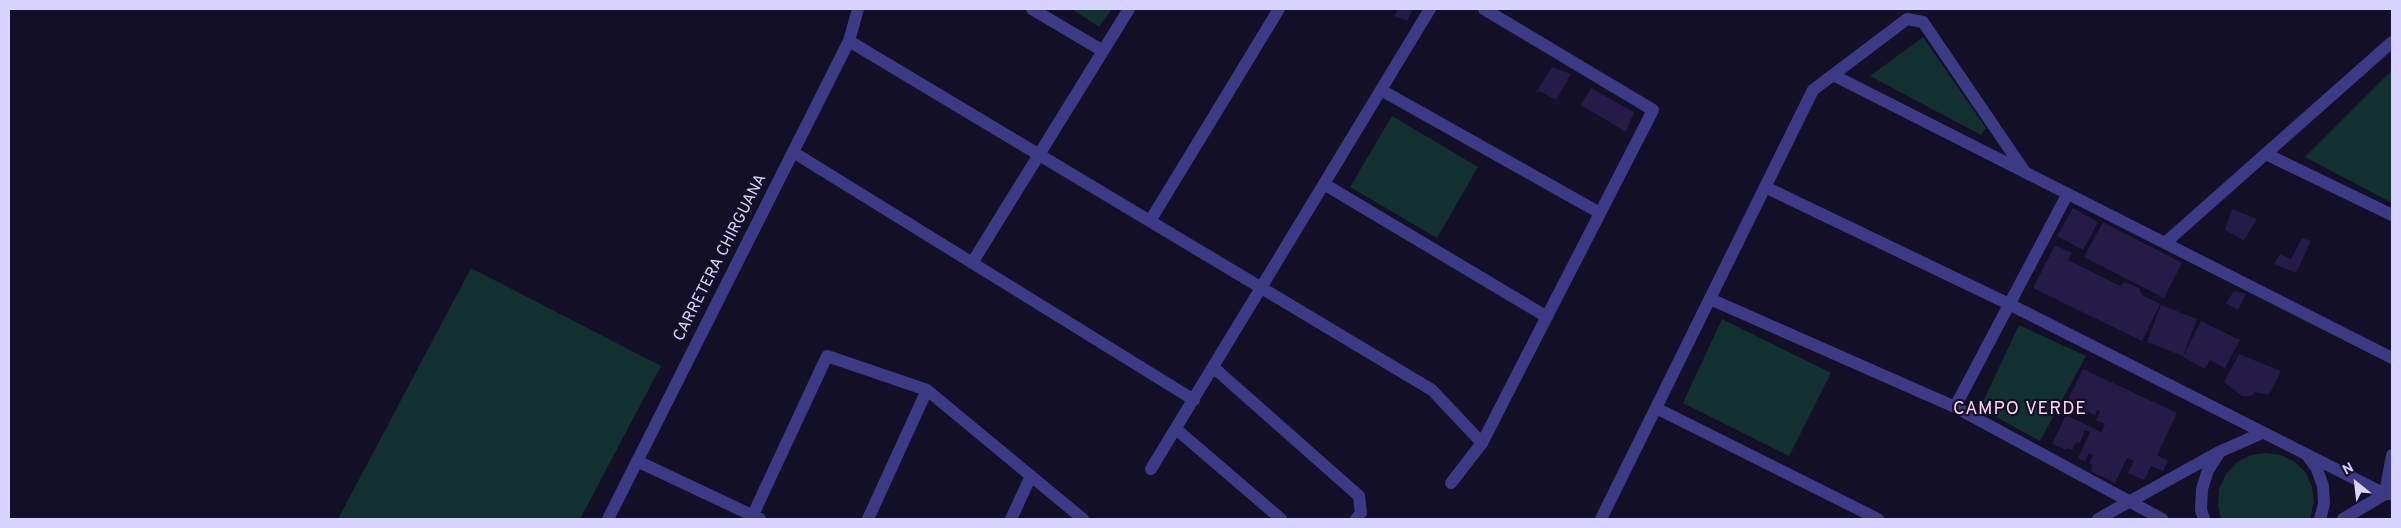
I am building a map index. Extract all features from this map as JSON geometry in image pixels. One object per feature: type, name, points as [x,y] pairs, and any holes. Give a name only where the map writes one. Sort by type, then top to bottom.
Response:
[{"type":"street","name":"CARRETERA CHIRGUANA","points":[[608,519],[849,40],[858,9]]},
{"type":"street","points":[[1032,9],[1103,51]]},
{"type":"street","points":[[972,263],[1129,9]]},
{"type":"street","points":[[1150,221],[1279,9]]},
{"type":"street","points":[[1151,469],[1430,9]]},
{"type":"street","points":[[1451,482],[1482,443],[1653,110],[1484,9]]},
{"type":"street","points":[[1604,518],[1656,408],[1813,90],[1907,19],[1923,22],[2025,172]]},
{"type":"street","points":[[849,40],[1432,390],[1482,443]]},
{"type":"street","points":[[2165,244],[2392,42]]},
{"type":"street","points":[[1833,75],[2392,358]]},
{"type":"street","points":[[1380,90],[1600,213]]},
{"type":"street","points":[[793,152],[1194,400]]},
{"type":"street","points":[[2266,154],[2392,215]]},
{"type":"street","points":[[1324,184],[1547,317]]},
{"type":"street","points":[[1765,187],[2011,304],[2262,433],[2389,494]]},
{"type":"street","points":[[1955,408],[2067,195]]},
{"type":"street","points":[[1710,299],[1955,408],[2162,519]]},
{"type":"street","points":[[636,461],[754,518],[827,356],[927,390],[1083,519]]},
{"type":"street","points":[[1213,367],[1358,496],[1361,513],[1356,519]]},
{"type":"street","points":[[868,519],[927,390]]},
{"type":"street","points":[[1656,408],[1878,519]]},
{"type":"street","points":[[1176,429],[1281,519]]},
{"type":"street","points":[[2098,519],[2219,452],[2262,433]]},
{"type":"street","points":[[2204,519],[2202,489],[2208,470],[2219,452]]},
{"type":"street","points":[[2306,454],[2317,469],[2323,486],[2324,504],[2320,519]]},
{"type":"street","points":[[2389,494],[2392,455]]},
{"type":"street","points":[[1010,519],[1031,476]]},
{"type":"street","points":[[2343,519],[2389,494]]},
{"type":"green space","points":[[1072,9],[1112,9],[1099,27]]},
{"type":"green space","points":[[1923,37],[1986,128],[1981,135],[1870,76]]},
{"type":"green space","points":[[2392,70],[2392,203],[2305,157]]},
{"type":"green space","points":[[1392,116],[1478,167],[1437,238],[1350,187]]},
{"type":"green space","points":[[471,268],[661,366],[580,519],[338,519]]},
{"type":"green space","points":[[1722,319],[1831,373],[1789,456],[1683,403]]},
{"type":"green space","points":[[2019,325],[2086,356],[2040,441],[1980,408]]},
{"type":"green space","points":[[2266,453],[2281,455],[2295,462],[2306,473],[2312,487],[2314,502],[2310,519],[2221,519],[2218,506],[2219,489],[2226,474],[2237,462],[2251,455]]},
{"type":"building","points":[[1398,9],[1413,9],[1407,21],[1394,16]]},
{"type":"building","points":[[1552,67],[1571,74],[1556,100],[1539,91],[1534,95]]},
{"type":"building","points":[[1591,88],[1634,112],[1626,132],[1581,105]]},
{"type":"building","points":[[2073,208],[2098,222],[2083,250],[2057,236]]},
{"type":"building","points":[[2232,209],[2257,219],[2244,240],[2225,230]]},
{"type":"building","points":[[2103,222],[2182,263],[2164,298],[2084,257]]},
{"type":"building","points":[[2302,238],[2311,241],[2296,273],[2274,264],[2280,254],[2291,259]]},
{"type":"building","points":[[2055,245],[2072,253],[2068,260],[2120,286],[2124,282],[2139,288],[2142,295],[2160,304],[2142,341],[2033,288]]},
{"type":"building","points":[[2234,291],[2246,294],[2238,310],[2226,303]]},
{"type":"building","points":[[2161,305],[2197,319],[2183,356],[2147,342]]},
{"type":"building","points":[[2201,321],[2240,340],[2225,368],[2210,360],[2205,369],[2183,357]]},
{"type":"building","points":[[2239,354],[2281,371],[2269,395],[2255,392],[2251,396],[2242,396],[2224,382]]},
{"type":"building","points":[[2083,369],[2177,413],[2157,455],[2168,461],[2163,471],[2151,466],[2144,480],[2128,473],[2134,461],[2127,458],[2115,483],[2090,471],[2093,465],[2089,463],[2093,455],[2089,453],[2085,462],[2078,458],[2090,432],[2085,430],[2080,443],[2076,442],[2072,450],[2067,448],[2066,450],[2052,444],[2066,415],[2101,432],[2105,424],[2096,420],[2100,411],[2097,410],[2095,415],[2067,402]]},
{"type":"district","name":"CAMPO VERDE","points":[[2020,410]]}]
